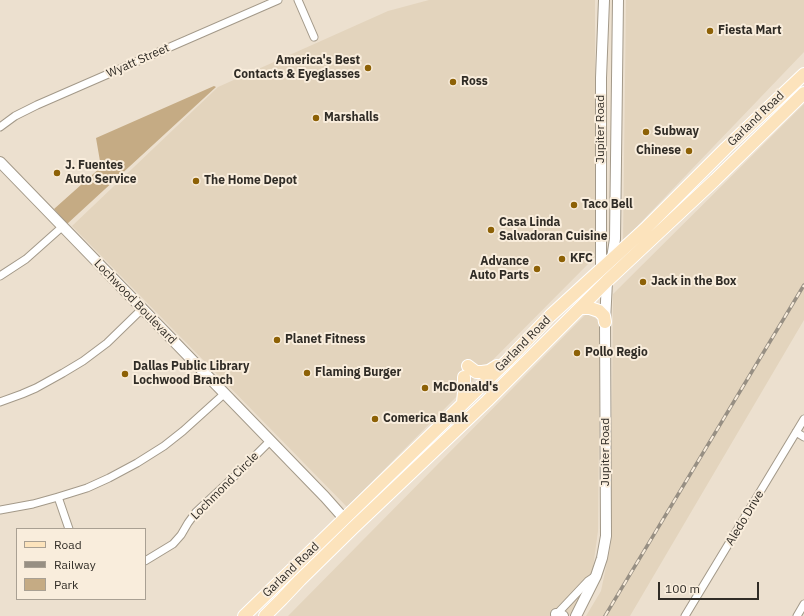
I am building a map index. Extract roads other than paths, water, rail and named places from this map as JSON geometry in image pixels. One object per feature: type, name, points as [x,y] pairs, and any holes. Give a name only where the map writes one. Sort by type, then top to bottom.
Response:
[{"type":"main road","name":"Garland Road","points":[[244,616],[507,361],[550,316],[641,232],[804,74]]},
{"type":"main road","name":"Garland Road","points":[[265,616],[353,528],[487,401],[607,281],[702,192],[804,93]]},
{"type":"main road","points":[[761,115],[772,125]]},
{"type":"main road","points":[[692,182],[702,192]]},
{"type":"main road","points":[[580,308],[590,308],[599,311],[604,316],[605,322]]},
{"type":"main road","points":[[463,403],[466,372],[489,371],[507,361]]},
{"type":"street","name":"Wyatt Street","points":[[0,127],[15,116],[37,105],[278,0]]},
{"type":"street","points":[[298,0],[314,37]]},
{"type":"street","name":"Jupiter Road","points":[[604,0],[601,78],[601,268],[607,281]]},
{"type":"street","name":"Jupiter Road","points":[[576,616],[596,576],[602,558],[606,536],[605,322],[607,281],[615,240],[618,0]]},
{"type":"street","points":[[603,20],[617,17]]},
{"type":"street","points":[[602,152],[615,144]]},
{"type":"street","name":"Lochwood Boulevard","points":[[0,162],[353,528]]},
{"type":"street","points":[[0,276],[26,259],[62,227]]},
{"type":"street","points":[[0,402],[36,388],[83,361],[107,343],[142,309]]},
{"type":"street","points":[[0,510],[33,504],[58,497],[87,488],[109,478],[164,446],[224,394]]},
{"type":"street","name":"Aledo Drive","points":[[685,616],[804,419]]},
{"type":"street","points":[[796,432],[804,436]]},
{"type":"street","name":"Lochmond Circle","points":[[146,560],[173,544],[181,535],[196,512],[240,472],[270,441]]},
{"type":"street","points":[[58,497],[69,528]]},
{"type":"street","points":[[558,616],[588,581],[596,576]]},
{"type":"street","points":[[797,616],[804,604]]},
{"type":"railway","points":[[605,616],[804,285]]},
{"type":"place","name":"Fiesta Mart","points":[[710,31]]},
{"type":"place","name":"America's Best Contacts & Eyeglasses","points":[[368,68]]},
{"type":"place","name":"Ross","points":[[453,82]]},
{"type":"place","name":"Marshalls","points":[[316,118]]},
{"type":"place","name":"Subway","points":[[646,132]]},
{"type":"place","name":"Chinese","points":[[689,151]]},
{"type":"place","name":"J. Fuentes Auto Service","points":[[57,173]]},
{"type":"place","name":"The Home Depot","points":[[196,181]]},
{"type":"place","name":"Taco Bell","points":[[574,205]]},
{"type":"place","name":"Casa Linda Salvadoran Cuisine","points":[[491,230]]},
{"type":"place","name":"KFC","points":[[562,259]]},
{"type":"place","name":"Advance Auto Parts","points":[[537,269]]},
{"type":"place","name":"Jack in the Box","points":[[643,282]]},
{"type":"place","name":"Planet Fitness","points":[[277,340]]},
{"type":"place","name":"Pollo Regio","points":[[577,353]]},
{"type":"place","name":"Flaming Burger","points":[[307,373]]},
{"type":"place","name":"Dallas Public Library Lochwood Branch","points":[[125,374]]},
{"type":"place","name":"McDonald's","points":[[425,388]]},
{"type":"place","name":"Comerica Bank","points":[[375,419]]}]
